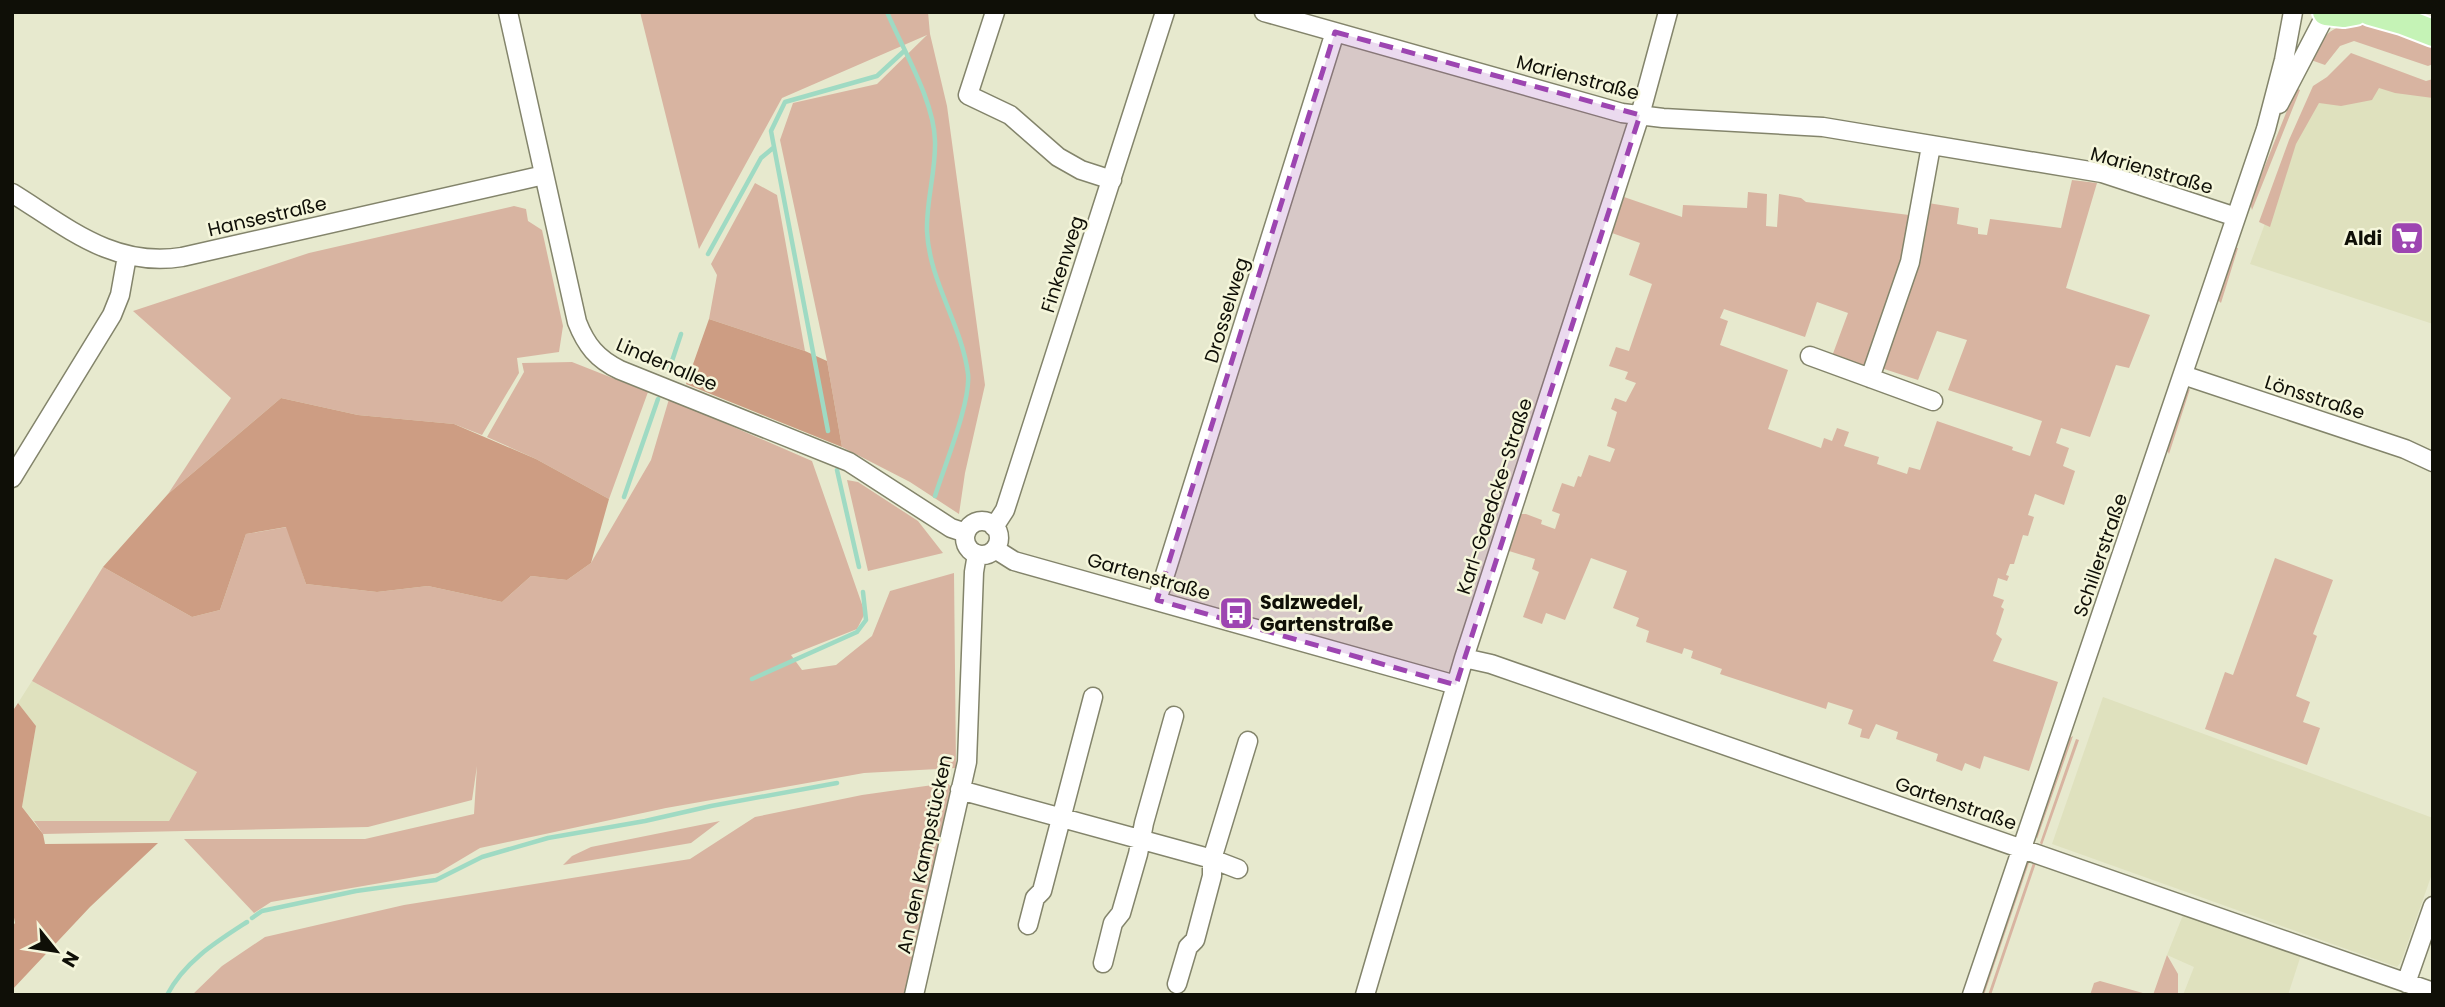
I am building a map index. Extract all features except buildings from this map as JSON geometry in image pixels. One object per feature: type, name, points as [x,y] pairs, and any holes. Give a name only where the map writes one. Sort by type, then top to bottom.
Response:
[{"type":"main road","points":[[2326,12],[2355,12]]},
{"type":"main road","points":[[2370,12],[2433,33]]},
{"type":"street","name":"Lindenallee","points":[[508,12],[577,322],[585,342],[597,356],[620,370],[849,462],[951,528],[965,533]]},
{"type":"street","points":[[995,12],[968,95],[1010,115],[1046,148],[1070,164],[1112,180]]},
{"type":"street","name":"Finkenweg","points":[[994,527],[1004,510],[1165,12]]},
{"type":"street","name":"Marienstraße","points":[[1264,12],[1622,113],[1823,127],[2102,173],[2236,217]]},
{"type":"street","name":"Karl-Gaedcke-Straße","points":[[1365,995],[1464,658],[1640,115],[1668,12]]},
{"type":"street","name":"Schillerstraße","points":[[1972,995],[2266,129],[2293,12]]},
{"type":"street","name":"Schillerstraße","points":[[2266,129],[2326,12]]},
{"type":"street","name":"Drosselweg","points":[[1157,600],[1335,32]]},
{"type":"street","points":[[1870,378],[1910,262],[1931,146]]},
{"type":"street","name":"Hansestraße","points":[[12,193],[87,239],[127,256],[149,260],[182,257],[544,175]]},
{"type":"street","points":[[12,478],[112,315],[120,295],[127,256]]},
{"type":"street","points":[[1810,356],[1933,401]]},
{"type":"street","name":"Lönsstraße","points":[[2183,375],[2404,449],[2433,462]]},
{"type":"street","points":[[986,552],[967,547],[965,533],[971,525],[978,522],[986,522],[994,527]]},
{"type":"street","name":"An den Kampstücken","points":[[914,995],[969,746],[974,572],[986,552],[998,540],[994,527]]},
{"type":"street","name":"Gartenstraße","points":[[986,552],[1456,685]]},
{"type":"street","name":"Gartenstraße","points":[[1464,658],[1491,664],[2433,992]]},
{"type":"street","points":[[1028,925],[1035,898],[1042,891],[1093,697]]},
{"type":"street","points":[[1103,962],[1113,923],[1121,913],[1174,716]]},
{"type":"street","points":[[1177,984],[1188,947],[1195,940],[1212,876],[1212,859],[1248,741]]},
{"type":"street","points":[[960,790],[1212,859],[1238,869]]},
{"type":"street","points":[[2406,983],[2433,906]]},
{"type":"highlighted area","points":[[1335,32],[1640,115],[1456,685],[1157,600]]},
{"type":"shaded area","points":[[640,12],[928,12],[930,34],[947,106],[985,385],[965,473],[959,514],[910,482],[842,447],[827,361],[780,140],[793,103],[877,84],[927,35],[782,98],[699,249]]},
{"type":"shaded area","points":[[2370,21],[2433,45],[2433,64],[2428,66],[2354,41],[2340,46],[2325,65],[2311,60],[2323,40],[2333,30]]},
{"type":"shaded area","points":[[2351,53],[2426,81],[2433,79],[2433,98],[2379,88],[2372,100],[2341,106],[2319,103],[2296,144],[2270,227],[2259,222],[2289,140],[2313,86],[2327,77]]},
{"type":"shaded area","points":[[2385,80],[2433,89],[2433,324],[2250,264],[2314,91]]},
{"type":"shaded area","points":[[2296,88],[2300,90],[2252,210],[2250,203]]},
{"type":"shaded area","points":[[2072,180],[2097,183],[2066,288],[2150,315],[2129,368],[2116,365],[2090,437],[2061,428],[2056,443],[2069,448],[2063,466],[2075,471],[2064,505],[2035,494],[2028,515],[2034,517],[2028,536],[2023,535],[2014,564],[2010,564],[2006,575],[2009,576],[2007,581],[1998,578],[1993,596],[2004,600],[2001,607],[2004,609],[1996,634],[2002,639],[1993,661],[2058,682],[2029,771],[1984,756],[1980,769],[1965,763],[1962,771],[1936,761],[1938,754],[1896,739],[1898,732],[1876,724],[1869,739],[1860,737],[1862,729],[1848,724],[1853,710],[1828,702],[1826,709],[1720,674],[1722,669],[1691,658],[1693,651],[1684,648],[1682,654],[1646,642],[1649,631],[1636,626],[1639,618],[1613,608],[1627,571],[1591,558],[1565,620],[1546,613],[1542,624],[1523,617],[1539,572],[1532,569],[1535,559],[1509,551],[1520,514],[1542,520],[1541,524],[1555,529],[1560,514],[1552,511],[1562,483],[1574,487],[1589,455],[1610,462],[1615,449],[1607,446],[1617,412],[1611,409],[1615,398],[1626,402],[1636,383],[1625,379],[1628,372],[1609,366],[1616,347],[1629,351],[1652,284],[1629,275],[1640,243],[1612,233],[1624,197],[1682,217],[1683,205],[1747,208],[1748,192],[1767,194],[1766,226],[1777,227],[1779,194],[1801,198],[1806,202],[1917,216],[1871,371],[1831,359],[1848,313],[1817,302],[1805,337],[1724,309],[1720,318],[1728,321],[1720,345],[1788,370],[1768,429],[1821,448],[1824,438],[1832,441],[1837,428],[1849,432],[1844,446],[1879,457],[1877,464],[1907,474],[1909,467],[1920,470],[1937,421],[2013,447],[2012,450],[2030,456],[2042,421],[1948,390],[1967,340],[1937,331],[1918,380],[1875,366],[1922,202],[1959,208],[1957,224],[1978,228],[1978,234],[1987,235],[1990,219],[2061,228]]},
{"type":"shaded area","points":[[755,183],[777,195],[805,351],[709,319],[717,275],[711,264]]},
{"type":"shaded area","points":[[514,206],[526,209],[528,221],[542,230],[563,326],[559,352],[517,358],[519,373],[482,435],[454,424],[358,415],[281,398],[168,494],[231,398],[133,311],[309,253]]},
{"type":"shaded area","points":[[2235,248],[2238,248],[2221,303],[2218,300]]},
{"type":"shaded area","points":[[709,319],[827,361],[842,447],[686,384]]},
{"type":"shaded area","points":[[572,362],[648,392],[609,499],[536,459],[487,437],[524,372],[522,363]]},
{"type":"shaded area","points":[[2190,389],[2169,454],[2167,450],[2187,391]]},
{"type":"shaded area","points":[[281,398],[358,415],[454,424],[536,459],[609,499],[591,563],[567,580],[531,576],[502,602],[428,586],[377,592],[306,584],[286,527],[246,534],[220,610],[192,617],[103,567],[168,494]]},
{"type":"shaded area","points":[[669,399],[812,461],[865,613],[857,629],[791,655],[802,670],[836,665],[872,636],[890,591],[954,573],[956,768],[864,773],[666,808],[480,848],[438,873],[271,902],[254,913],[184,839],[365,839],[474,814],[477,766],[472,800],[368,827],[43,834],[34,821],[169,821],[197,772],[32,681],[103,567],[192,617],[220,610],[246,534],[287,527],[306,584],[377,592],[428,586],[502,602],[531,576],[567,580],[591,563],[651,460]]},
{"type":"shaded area","points":[[847,480],[858,482],[918,521],[943,553],[868,571]]},
{"type":"shaded area","points":[[2275,558],[2333,580],[2313,634],[2317,636],[2296,696],[2310,702],[2303,722],[2320,728],[2307,765],[2205,729],[2225,672],[2233,675]]},
{"type":"shaded area","points":[[32,681],[197,772],[169,821],[34,821],[22,807],[36,726],[18,703]]},
{"type":"shaded area","points":[[2103,697],[2433,818],[2433,871],[2397,967],[2052,844]]},
{"type":"shaded area","points":[[18,703],[36,726],[22,807],[43,834],[45,844],[158,843],[90,907],[12,990],[12,927],[15,923],[12,907],[12,712]]},
{"type":"shaded area","points":[[2073,736],[2037,839],[2036,834],[2068,739]]},
{"type":"shaded area","points":[[2076,739],[2079,740],[2042,845],[2040,843]]},
{"type":"shaded area","points":[[947,783],[954,789],[908,995],[192,995],[222,966],[265,937],[404,905],[690,859],[755,817],[862,795]]},
{"type":"shaded area","points":[[720,821],[691,843],[563,865],[572,856],[591,847]]},
{"type":"shaded area","points":[[2030,860],[1984,995],[1981,995],[2026,863]]},
{"type":"shaded area","points":[[2034,860],[2037,860],[1991,995],[1988,995]]},
{"type":"shaded area","points":[[2183,915],[2301,955],[2288,995],[2183,995],[2194,967],[2167,955]]},
{"type":"shaded area","points":[[2167,955],[2178,974],[2178,995],[2153,995]]},
{"type":"shaded area","points":[[2100,981],[2150,995],[2090,995],[2094,983]]},
{"type":"waterway","points":[[887,12],[924,92],[933,125],[935,152],[927,220],[929,249],[933,268],[965,356],[968,374],[961,417],[935,496]]},
{"type":"waterway","points":[[828,431],[771,131],[785,102],[877,76],[903,52]]},
{"type":"waterway","points":[[708,254],[761,158],[773,148]]},
{"type":"waterway","points":[[669,370],[681,334]]},
{"type":"waterway","points":[[624,497],[658,399]]},
{"type":"waterway","points":[[837,470],[859,567]]},
{"type":"waterway","points":[[752,679],[857,632],[866,620],[863,592]]},
{"type":"waterway","points":[[252,918],[262,911],[356,891],[436,880],[482,857],[548,838],[837,783]]},
{"type":"waterway","points":[[167,995],[192,962],[247,922]]},
{"type":"place","name":"Aldi","points":[[2407,238]]},
{"type":"place","name":"Salzwedel, Gartenstraße","points":[[1236,613]]}]
